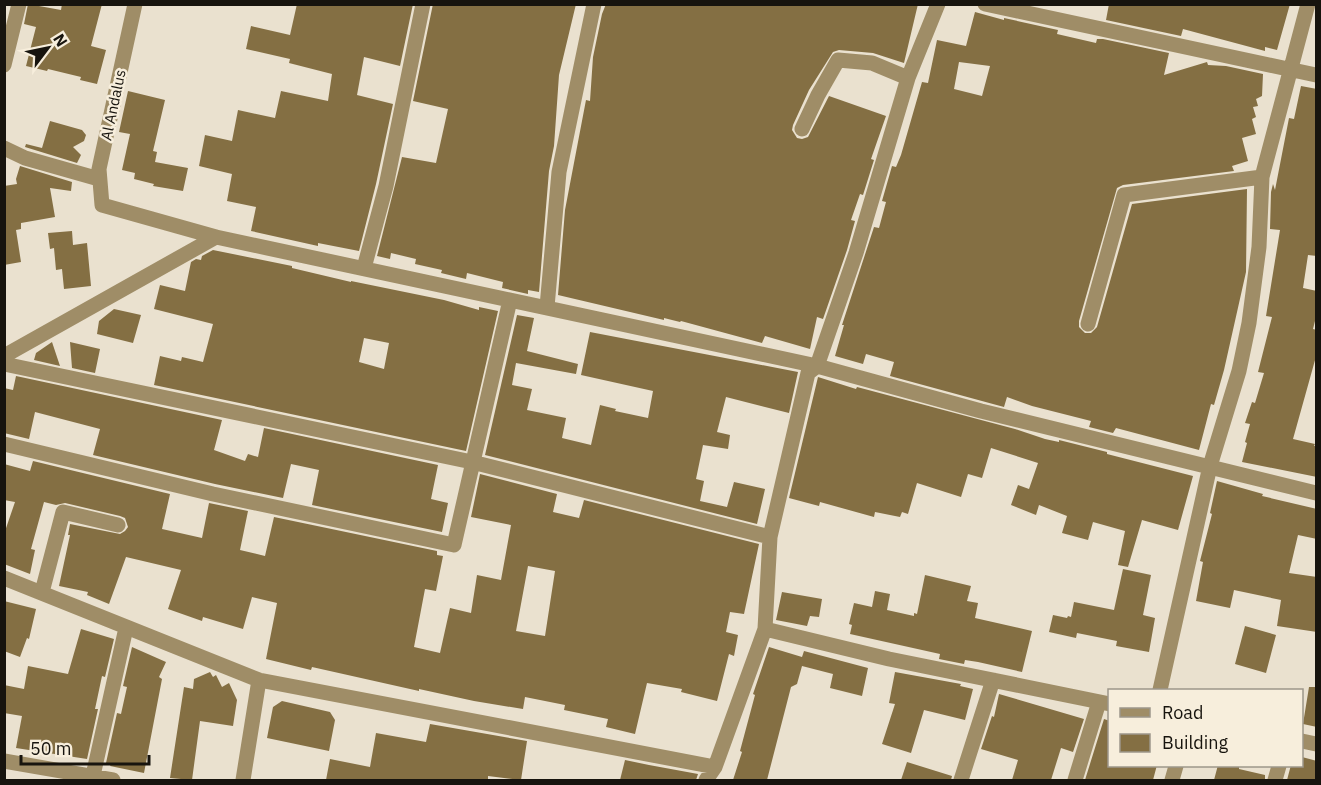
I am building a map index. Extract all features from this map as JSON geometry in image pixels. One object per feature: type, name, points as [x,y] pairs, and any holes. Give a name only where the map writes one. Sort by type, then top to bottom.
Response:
[{"type":"street","points":[[4,65],[19,4]]},
{"type":"street","name":"Al Andalus","points":[[135,4],[99,169],[102,206],[216,237]]},
{"type":"street","points":[[364,268],[386,186],[423,4]]},
{"type":"street","points":[[547,307],[559,172],[594,4]]},
{"type":"street","points":[[706,780],[716,767],[765,628],[770,537],[808,373],[817,366],[856,253],[908,78],[938,4]]},
{"type":"street","points":[[985,4],[1317,75]]},
{"type":"street","points":[[1160,689],[1210,466],[1239,371],[1249,323],[1259,247],[1262,177],[1308,4]]},
{"type":"street","points":[[802,129],[838,60],[872,63],[908,78]]},
{"type":"street","points":[[4,148],[25,158],[99,180]]},
{"type":"street","points":[[1088,324],[1124,195],[1262,177]]},
{"type":"street","points":[[4,356],[216,237],[817,366],[981,411],[1317,493]]},
{"type":"street","points":[[4,444],[213,494],[454,545],[510,300]]},
{"type":"street","points":[[4,364],[472,462],[770,537]]},
{"type":"street","points":[[42,592],[63,512],[118,525]]},
{"type":"street","points":[[4,578],[259,680],[716,767]]},
{"type":"street","points":[[92,778],[126,628]]},
{"type":"street","points":[[765,628],[890,659],[1105,703],[1075,780]]},
{"type":"street","points":[[243,780],[259,680]]},
{"type":"street","points":[[961,780],[993,680]]},
{"type":"street","points":[[4,761],[113,780]]},
{"type":"building","points":[[28,4],[61,10],[62,4],[102,4],[91,46],[106,50],[97,84],[80,80],[81,77],[26,66],[36,27],[24,24]]},
{"type":"building","points":[[297,4],[413,4],[400,66],[364,57],[357,95],[393,104],[359,251],[318,243],[318,246],[251,231],[256,207],[227,201],[232,174],[199,166],[205,135],[232,141],[238,110],[275,118],[281,91],[328,101],[332,74],[289,63],[290,59],[246,49],[251,26],[290,35]]},
{"type":"building","points":[[433,4],[576,4],[559,75],[539,292],[528,290],[528,294],[502,288],[503,282],[467,273],[466,279],[441,273],[442,270],[415,264],[416,259],[391,253],[390,259],[377,256],[402,157],[436,163],[448,109],[413,101]]},
{"type":"building","points":[[606,4],[918,4],[904,63],[873,53],[839,50],[833,52],[809,90],[793,125],[792,130],[797,138],[808,137],[829,96],[886,116],[871,159],[874,160],[863,195],[860,194],[851,220],[855,221],[847,250],[823,319],[817,317],[810,349],[765,336],[762,343],[681,321],[664,318],[664,320],[558,295],[565,210],[586,100],[590,101],[593,57]]},
{"type":"building","points":[[1109,4],[1290,4],[1277,50],[1265,47],[1265,51],[1183,29],[1181,36],[1106,20]]},
{"type":"building","points":[[975,12],[1058,30],[1057,34],[1096,43],[1097,39],[1103,39],[1169,53],[1164,75],[1207,62],[1208,65],[1226,66],[1263,74],[1262,96],[1256,99],[1258,106],[1253,107],[1256,117],[1252,119],[1256,134],[1242,138],[1248,161],[1232,166],[1234,171],[1123,185],[1117,188],[1079,321],[1079,327],[1085,333],[1091,333],[1097,327],[1132,204],[1247,189],[1246,272],[1224,370],[1214,405],[1211,404],[1199,450],[1116,428],[1113,433],[1089,427],[1091,421],[1007,397],[1004,407],[890,376],[894,362],[866,354],[863,364],[835,356],[844,325],[842,325],[874,227],[879,228],[886,202],[882,201],[892,166],[896,167],[901,155],[922,82],[928,83],[937,40],[966,46]],"holes":[[[959,62],[990,66],[982,96],[954,89]]]},
{"type":"building","points":[[1301,86],[1317,89],[1317,256],[1308,255],[1303,288],[1317,291],[1317,313],[1313,329],[1317,330],[1317,353],[1293,439],[1317,446],[1317,477],[1242,462],[1250,424],[1245,423],[1252,402],[1255,403],[1264,373],[1258,372],[1272,317],[1266,316],[1280,230],[1270,229],[1271,192],[1273,184],[1275,190],[1289,118],[1294,119]]},
{"type":"building","points":[[128,91],[165,100],[153,151],[157,152],[155,162],[188,168],[183,191],[153,186],[154,184],[134,179],[135,173],[122,170],[130,134],[119,132]]},
{"type":"building","points":[[50,121],[82,130],[86,135],[84,141],[73,147],[81,155],[77,163],[25,147],[26,144],[42,148]]},
{"type":"building","points":[[20,166],[72,182],[71,191],[50,188],[55,217],[21,223],[21,229],[16,230],[21,262],[4,265],[4,186],[17,184],[16,179]]},
{"type":"building","points":[[72,231],[73,245],[87,243],[91,286],[64,289],[62,269],[56,270],[54,248],[50,249],[48,233]]},
{"type":"building","points":[[213,250],[292,266],[292,268],[351,282],[444,300],[479,310],[479,307],[498,311],[466,451],[154,385],[160,356],[181,361],[182,357],[203,362],[213,324],[154,309],[160,285],[185,291],[191,262],[196,259],[201,260],[202,256]],"holes":[[[364,338],[389,343],[384,369],[359,362]]]},
{"type":"building","points":[[114,309],[141,315],[133,343],[97,334],[99,321]]},
{"type":"building","points":[[517,315],[534,318],[527,351],[578,364],[576,374],[516,363],[512,385],[532,389],[527,410],[566,418],[562,438],[591,445],[600,405],[616,409],[615,411],[648,418],[653,391],[581,375],[590,332],[798,372],[789,413],[726,397],[717,432],[730,435],[728,449],[703,445],[696,479],[704,481],[700,501],[727,507],[734,482],[765,489],[757,524],[485,455]]},
{"type":"building","points":[[52,342],[60,366],[34,360],[36,353]]},
{"type":"building","points":[[70,342],[100,349],[95,373],[72,368]]},
{"type":"building","points":[[16,376],[222,420],[214,450],[245,461],[248,454],[258,457],[264,428],[438,465],[431,499],[448,503],[442,532],[312,505],[319,470],[291,464],[283,498],[93,455],[100,429],[35,412],[29,439],[4,433],[4,388],[13,390]]},
{"type":"building","points":[[818,377],[1045,439],[1059,442],[1059,440],[1107,452],[1107,454],[1193,476],[1178,530],[1142,520],[1128,567],[1118,565],[1125,531],[1093,522],[1088,540],[1062,533],[1067,516],[1039,505],[1036,515],[1011,505],[1018,485],[1029,489],[1038,463],[991,448],[982,478],[968,474],[961,497],[917,483],[908,514],[902,512],[900,517],[875,512],[874,517],[820,502],[819,506],[789,498]]},
{"type":"building","points":[[33,461],[170,494],[162,529],[202,538],[209,503],[248,511],[240,550],[265,556],[274,517],[437,551],[437,555],[443,556],[436,591],[425,589],[414,647],[440,653],[450,608],[471,613],[477,575],[501,580],[511,525],[471,517],[480,474],[557,494],[553,512],[579,518],[584,500],[759,544],[744,614],[730,612],[726,632],[738,635],[734,656],[729,654],[717,701],[681,692],[682,689],[647,683],[635,734],[606,727],[608,719],[564,710],[565,705],[525,697],[523,709],[419,689],[419,691],[312,667],[311,670],[266,659],[277,603],[252,597],[243,629],[203,617],[202,621],[168,609],[181,570],[126,557],[109,604],[87,595],[88,592],[59,586],[70,535],[68,535],[70,524],[120,534],[128,527],[125,518],[120,516],[65,503],[56,505],[44,502],[31,549],[35,550],[30,574],[4,564],[4,534],[15,502],[4,500],[4,464],[30,471]],"holes":[[[528,566],[555,571],[545,636],[516,631]]]},
{"type":"building","points":[[1217,481],[1263,494],[1262,496],[1317,509],[1317,539],[1298,535],[1289,573],[1317,577],[1317,632],[1277,626],[1281,600],[1234,590],[1230,608],[1196,601],[1203,562],[1200,561],[1212,514],[1210,513]]},
{"type":"building","points":[[1123,569],[1151,575],[1143,615],[1155,618],[1149,652],[1116,646],[1117,641],[1077,633],[1076,638],[1049,632],[1053,615],[1071,617],[1074,602],[1114,610]]},
{"type":"building","points":[[925,575],[971,586],[967,601],[978,603],[975,618],[1032,631],[1022,672],[978,662],[965,660],[964,664],[939,659],[940,654],[850,634],[852,625],[849,624],[854,603],[872,607],[875,591],[890,594],[887,610],[914,616],[914,613],[917,614]]},
{"type":"building","points":[[782,592],[822,599],[819,617],[810,616],[807,626],[776,620]]},
{"type":"building","points":[[4,601],[36,609],[29,639],[27,638],[20,657],[4,651]]},
{"type":"building","points":[[1245,626],[1276,635],[1266,673],[1235,664]]},
{"type":"building","points":[[81,629],[114,639],[105,677],[102,676],[95,709],[98,709],[87,759],[16,748],[22,716],[4,713],[4,685],[24,689],[28,666],[68,674]]},
{"type":"building","points":[[132,647],[166,662],[159,677],[162,679],[144,773],[110,766],[111,764],[106,763],[117,713],[121,714],[127,687],[123,686]]},
{"type":"building","points":[[769,647],[802,657],[804,651],[868,668],[862,696],[830,688],[833,674],[802,666],[797,684],[791,687],[767,780],[733,780],[742,752],[740,751],[755,695],[753,694]]},
{"type":"building","points":[[210,672],[213,677],[216,675],[222,687],[229,683],[237,700],[233,726],[200,721],[192,780],[170,778],[184,687],[193,689],[194,679]]},
{"type":"building","points":[[895,672],[961,684],[960,686],[973,689],[965,720],[924,710],[911,753],[882,744],[895,704],[889,703]]},
{"type":"building","points":[[1309,687],[1317,687],[1317,727],[1303,724]]},
{"type":"building","points":[[999,694],[1084,719],[1073,752],[1061,748],[1051,780],[1012,780],[1018,760],[981,749],[992,716],[994,717]]},
{"type":"building","points":[[282,701],[330,712],[335,720],[329,751],[267,738],[273,707]]},
{"type":"building","points":[[1104,719],[1108,720],[1108,767],[1156,767],[1153,780],[1085,780]]},
{"type":"building","points":[[430,724],[527,741],[521,780],[488,776],[488,780],[326,780],[330,759],[370,767],[376,733],[426,742]]},
{"type":"building","points":[[1303,757],[1317,761],[1317,780],[1287,780],[1290,767],[1303,767]]},
{"type":"building","points":[[625,760],[698,774],[696,780],[620,780]]},
{"type":"building","points":[[907,762],[952,776],[951,780],[901,780]]},
{"type":"building","points":[[1217,767],[1239,767],[1239,769],[1265,775],[1265,780],[1214,780]]}]
